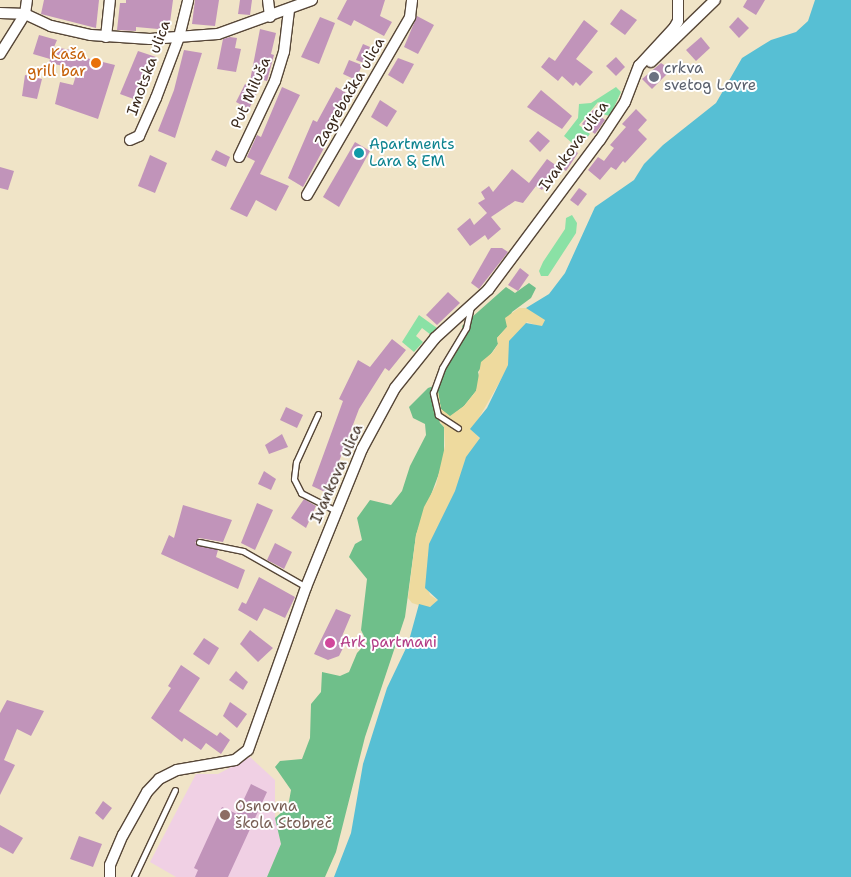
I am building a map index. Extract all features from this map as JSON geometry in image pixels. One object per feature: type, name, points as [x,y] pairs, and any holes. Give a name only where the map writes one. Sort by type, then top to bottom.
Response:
[{"type":"street","points":[[0,54],[25,14],[27,0]]},
{"type":"street","points":[[106,37],[110,0]]},
{"type":"street","name":"Imotska ulica","points":[[130,140],[139,136],[179,37],[188,0]]},
{"type":"street","points":[[268,0],[270,18]]},
{"type":"street","points":[[0,13],[25,14],[52,26],[106,37],[179,37],[218,34],[270,18],[312,0]]},
{"type":"street","name":"Zagrebačka ulica","points":[[307,195],[410,17],[412,0]]},
{"type":"street","name":"Ivankova ulica","points":[[110,877],[110,865],[123,835],[146,792],[159,779],[177,770],[235,760],[248,750],[306,587],[336,511],[362,449],[396,388],[435,338],[488,290],[600,140],[625,102],[639,66],[674,28],[678,20],[678,0]]},
{"type":"street","points":[[639,66],[652,61],[714,0]]},
{"type":"street","name":"Put Miluša","points":[[238,157],[278,71],[284,52],[289,10]]},
{"type":"lane","points":[[458,428],[438,415],[433,393],[442,368],[469,321],[471,307]]},
{"type":"lane","points":[[318,414],[296,462],[294,478],[301,493],[336,511]]},
{"type":"lane","points":[[199,542],[243,551],[306,587]]},
{"type":"lane","points":[[134,877],[175,790]]},
{"type":"shaded area","name":"Osnovna škola Stobreč","points":[[250,757],[275,780],[275,818],[281,844],[267,877],[176,877],[150,862],[196,774],[218,774]]},
{"type":"green space","points":[[616,87],[621,92],[610,116],[602,114],[602,105],[598,102],[579,125],[590,134],[578,148],[564,136],[578,118],[579,104],[591,103]]},
{"type":"green space","points":[[572,215],[577,223],[576,233],[548,276],[541,276],[539,271],[543,262],[565,229],[566,218]]},
{"type":"green space","points":[[529,283],[536,288],[531,298],[512,312],[507,327],[497,338],[498,344],[478,372],[480,380],[476,391],[464,406],[450,417],[441,409],[438,392],[432,394],[440,423],[444,427],[444,460],[416,535],[405,617],[365,737],[336,852],[325,877],[267,877],[281,844],[275,818],[288,807],[291,790],[275,767],[280,761],[302,759],[310,738],[311,704],[321,692],[322,672],[340,676],[349,672],[357,653],[367,642],[361,630],[367,579],[349,557],[355,544],[362,540],[357,518],[370,500],[391,505],[402,491],[410,466],[426,435],[425,424],[413,418],[409,407],[428,388],[439,384],[445,367],[464,337],[462,326],[506,287],[515,293]]},
{"type":"green space","points":[[419,315],[437,328],[431,335],[422,328],[416,336],[423,342],[414,352],[402,342]]},
{"type":"sand","points":[[519,308],[529,308],[545,318],[544,328],[527,322],[512,340],[510,364],[472,430],[481,440],[466,459],[427,586],[430,595],[439,601],[428,608],[412,603],[408,598],[416,535],[424,507],[436,485],[445,446],[444,427],[434,413],[432,394],[438,391],[441,409],[450,416],[464,406],[476,391],[481,362],[493,352],[498,344],[497,338],[507,327],[505,318]]},
{"type":"water","points":[[815,0],[851,0],[851,877],[334,877],[351,833],[363,764],[387,688],[408,644],[419,604],[430,607],[438,600],[425,588],[429,544],[455,491],[466,457],[480,438],[470,429],[487,408],[508,365],[509,341],[526,323],[542,326],[545,320],[526,308],[549,294],[565,273],[595,207],[634,180],[644,164],[663,145],[716,103],[742,58],[771,40],[796,32],[808,21]]},
{"type":"building","points":[[44,0],[99,0],[96,28],[41,14]]},
{"type":"building","points":[[126,0],[173,0],[169,30],[136,27],[136,31],[117,30],[120,3],[126,3]]},
{"type":"building","points":[[195,0],[219,0],[215,26],[192,24]]},
{"type":"building","points":[[240,0],[252,0],[250,15],[238,14]]},
{"type":"building","points":[[347,0],[385,0],[380,16],[392,22],[384,36],[354,20],[351,26],[337,19]]},
{"type":"building","points":[[747,0],[765,0],[756,15],[743,7]]},
{"type":"building","points":[[621,9],[637,20],[625,35],[610,24]]},
{"type":"building","points":[[417,16],[434,25],[418,54],[404,47]]},
{"type":"building","points":[[320,17],[335,23],[319,64],[301,57]]},
{"type":"building","points":[[738,17],[749,28],[739,38],[729,27]]},
{"type":"building","points":[[584,20],[598,31],[576,59],[593,72],[580,86],[576,82],[573,86],[562,76],[558,81],[541,67],[549,57],[555,61]]},
{"type":"building","points":[[260,29],[276,33],[271,54],[274,55],[267,81],[263,80],[249,109],[236,102],[245,84],[249,86]]},
{"type":"building","points":[[39,35],[57,40],[54,47],[71,50],[70,54],[115,65],[98,119],[55,104],[60,82],[73,85],[78,69],[49,63],[50,59],[33,54]]},
{"type":"building","points":[[701,37],[710,48],[696,61],[686,50]]},
{"type":"building","points":[[237,38],[235,48],[241,49],[236,72],[217,69],[223,39]]},
{"type":"building","points":[[363,44],[370,47],[364,63],[356,60]]},
{"type":"building","points":[[184,50],[202,53],[175,138],[158,131],[174,90]]},
{"type":"building","points":[[138,51],[156,57],[139,101],[120,94]]},
{"type":"building","points":[[616,57],[625,67],[616,76],[606,66]]},
{"type":"building","points":[[398,58],[414,64],[403,84],[388,75]]},
{"type":"building","points":[[349,60],[362,65],[356,80],[343,74]]},
{"type":"building","name":"crkva svetog Lovre","points":[[661,63],[667,67],[667,74],[652,89],[642,79]]},
{"type":"building","points":[[25,75],[42,79],[37,99],[22,96]]},
{"type":"building","points":[[282,87],[300,95],[260,174],[289,186],[276,211],[256,200],[247,217],[230,209],[255,161],[247,157],[257,135],[261,137]]},
{"type":"building","points":[[336,87],[352,96],[303,187],[288,178],[313,120],[317,122]]},
{"type":"building","points":[[541,90],[572,116],[562,129],[527,107]]},
{"type":"building","points":[[380,100],[397,111],[387,127],[371,117]]},
{"type":"building","points":[[636,109],[647,120],[638,130],[647,139],[625,163],[623,161],[616,170],[611,167],[600,180],[588,170],[598,157],[604,161],[614,148],[610,145],[626,127],[622,124]]},
{"type":"building","points":[[593,110],[605,120],[595,134],[582,124]]},
{"type":"building","points":[[538,131],[550,141],[540,152],[529,141]]},
{"type":"building","points":[[355,142],[370,151],[339,207],[323,197]]},
{"type":"building","points":[[569,147],[578,153],[566,171],[557,165]]},
{"type":"building","points":[[216,150],[230,157],[226,167],[211,160]]},
{"type":"building","points":[[150,155],[167,163],[155,193],[138,186]]},
{"type":"building","points":[[547,159],[557,166],[542,190],[536,186],[523,203],[515,201],[491,217],[501,229],[488,240],[485,235],[470,246],[457,229],[470,218],[474,225],[487,213],[478,203],[485,199],[481,192],[489,186],[493,192],[512,169],[529,183]]},
{"type":"building","points":[[0,167],[14,171],[8,190],[0,188]]},
{"type":"building","points":[[579,188],[587,194],[578,206],[570,200]]},
{"type":"building","points":[[491,248],[502,248],[508,252],[479,289],[471,283]]},
{"type":"building","points":[[520,268],[529,275],[518,291],[508,285]]},
{"type":"building","points":[[448,292],[460,303],[437,325],[426,315]]},
{"type":"building","points":[[392,339],[406,350],[389,371],[385,368],[359,409],[327,493],[312,486],[343,401],[339,399],[358,360],[370,367]]},
{"type":"building","points":[[286,407],[303,415],[297,428],[280,420]]},
{"type":"building","points":[[282,434],[288,447],[269,454],[265,445]]},
{"type":"building","points":[[264,471],[276,479],[271,490],[258,484]]},
{"type":"building","points":[[304,499],[316,506],[306,528],[291,518]]},
{"type":"building","points":[[257,503],[273,510],[255,550],[241,543]]},
{"type":"building","points":[[183,505],[232,520],[223,542],[199,538],[195,543],[218,550],[216,557],[245,570],[238,589],[161,554],[169,535],[174,538]]},
{"type":"building","points":[[275,543],[292,552],[284,569],[267,560]]},
{"type":"building","points":[[259,577],[295,597],[285,618],[264,608],[257,621],[238,610],[242,602],[246,604]]},
{"type":"building","points":[[336,609],[351,615],[340,641],[345,644],[339,656],[328,660],[314,654]]},
{"type":"building","points":[[250,630],[273,648],[258,662],[240,644]]},
{"type":"building","points":[[204,638],[219,648],[209,665],[193,654]]},
{"type":"building","points":[[181,665],[200,678],[179,711],[217,736],[220,732],[230,740],[221,754],[206,743],[201,750],[184,738],[182,742],[151,718],[171,688],[168,686]]},
{"type":"building","points":[[236,671],[248,682],[243,690],[229,680]]},
{"type":"building","points":[[7,700],[44,711],[31,736],[17,729],[4,760],[15,765],[0,795],[0,713]]},
{"type":"building","points":[[230,702],[247,714],[237,728],[223,716]]},
{"type":"building","name":"Osnovna škola Stobreč","points":[[251,784],[267,792],[228,877],[195,877],[198,870],[194,868],[222,807],[237,814]]},
{"type":"building","points":[[103,801],[112,808],[103,820],[95,813]]},
{"type":"building","points":[[0,825],[23,838],[13,854],[0,847]]},
{"type":"building","points":[[79,836],[102,844],[93,867],[70,859]]},
{"type":"place","name":"Kaša grill bar","points":[[96,63]]},
{"type":"place","name":"crkva svetog Lovre","points":[[654,77]]},
{"type":"place","name":"Apartments Lara & EM","points":[[359,153]]},
{"type":"place","name":"Ark partmani","points":[[330,643]]},
{"type":"place","name":"Osnovna škola Stobreč","points":[[225,815]]}]
